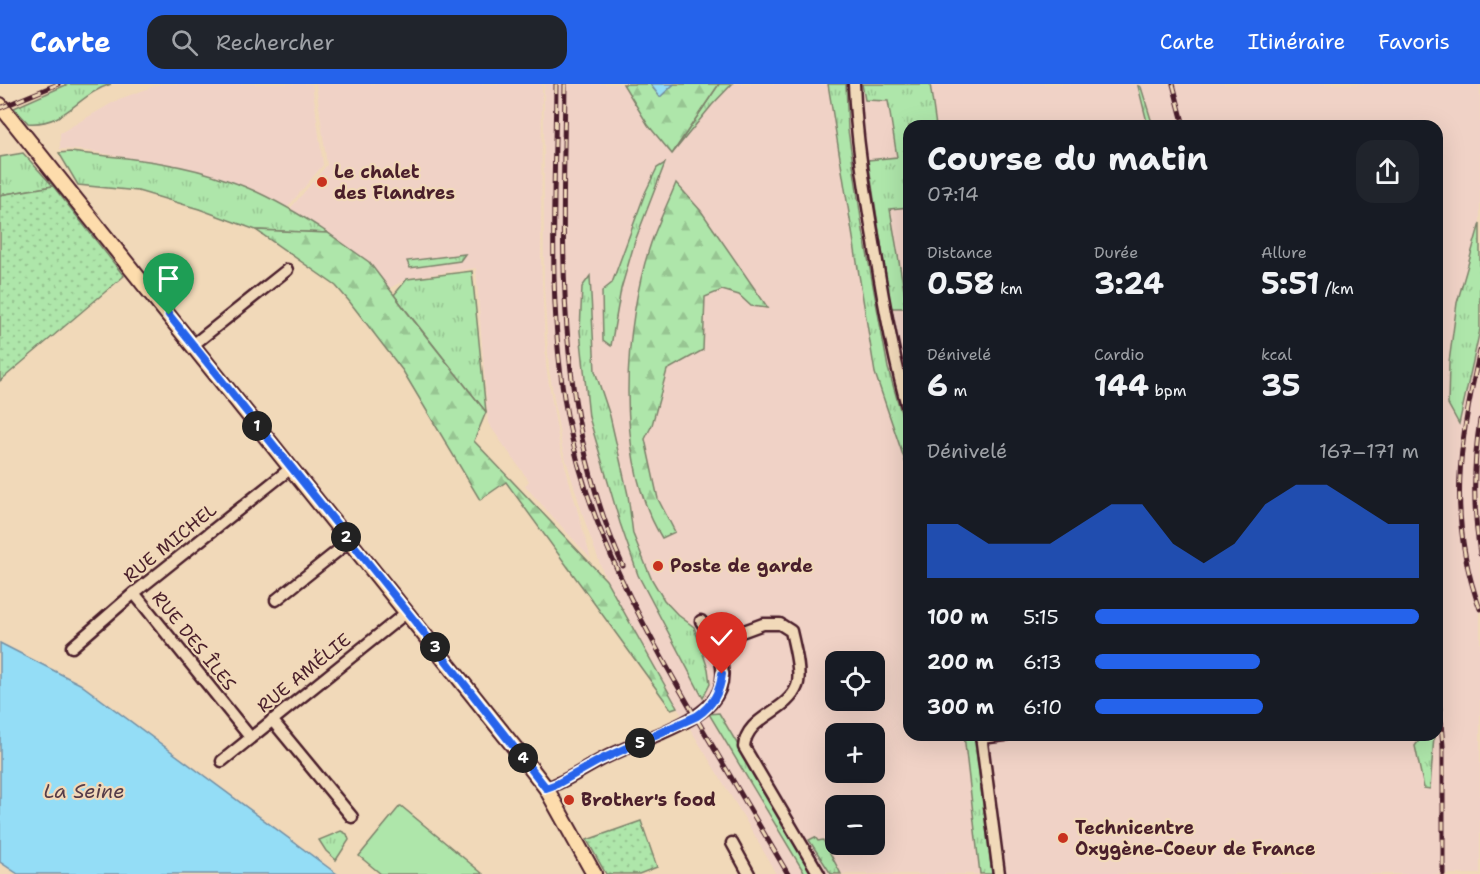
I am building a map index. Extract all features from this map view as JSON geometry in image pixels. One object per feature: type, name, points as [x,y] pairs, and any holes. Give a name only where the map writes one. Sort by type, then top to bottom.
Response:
[{"type":"main road","points":[[0,105],[546,788],[594,874]]},
{"type":"street","points":[[854,84],[860,155],[877,266],[893,356],[903,392]]},
{"type":"street","points":[[193,345],[287,270]]},
{"type":"street","name":"RUE MICHEL","points":[[72,647],[134,593],[291,468]]},
{"type":"street","points":[[276,600],[350,541]]},
{"type":"street","name":"RUE DES ÎLES","points":[[134,593],[250,737]]},
{"type":"street","name":"RUE AMÉLIE","points":[[222,761],[406,612]]},
{"type":"street","points":[[546,788],[613,753],[683,724],[708,708],[721,682],[722,666],[714,642],[701,621]]},
{"type":"street","points":[[714,642],[763,624],[780,624],[791,632],[799,676],[798,686],[790,698],[749,731],[744,747],[819,874]]},
{"type":"street","points":[[272,720],[352,817]]},
{"type":"street","points":[[982,741],[999,874]]},
{"type":"street","points":[[732,843],[749,874]]},
{"type":"shaded area","points":[[161,84],[312,84],[323,165],[287,208],[163,164],[89,151],[60,149],[60,133],[119,99]]},
{"type":"shaded area","points":[[316,84],[542,84],[541,261],[546,367],[560,448],[591,559],[525,486],[529,481],[488,423],[476,268],[409,278],[378,294],[289,210],[327,165]]},
{"type":"shaded area","points":[[544,84],[1480,84],[1480,874],[776,874],[677,707],[606,580],[562,447],[549,368],[544,285]]},
{"type":"green space","points":[[68,84],[111,84],[89,95],[62,115],[41,123],[28,123],[14,108]]},
{"type":"green space","points":[[623,84],[650,84],[660,97],[674,84],[719,84],[672,154],[648,125]]},
{"type":"green space","points":[[719,84],[732,84],[672,154]]},
{"type":"green space","points":[[828,84],[846,84],[848,130],[862,225],[888,368],[903,419],[903,455],[875,373]]},
{"type":"green space","points":[[862,84],[930,84],[935,120],[903,120],[903,208],[890,209],[903,285],[903,308],[891,308],[868,160],[897,157],[888,101],[865,100]]},
{"type":"green space","points":[[1138,86],[1141,87],[1151,120],[1146,120]]},
{"type":"green space","points":[[70,152],[189,168],[240,185],[267,197],[328,233],[256,230],[199,209],[138,191],[78,185],[59,153]]},
{"type":"green space","points":[[23,153],[53,186],[0,195],[0,157]]},
{"type":"green space","points":[[665,163],[635,241],[621,289],[611,346],[603,340],[602,291],[612,283],[645,193],[657,168]]},
{"type":"green space","points":[[676,183],[701,211],[768,308],[751,306],[739,295],[722,290],[705,297],[703,350],[667,370],[652,425],[645,439],[658,499],[675,532],[662,538],[647,506],[636,471],[630,433],[628,393],[634,314],[641,277],[651,243]]},
{"type":"green space","points":[[53,186],[124,276],[0,381],[0,195]]},
{"type":"green space","points":[[1480,223],[1480,330],[1459,424],[1448,404],[1449,362],[1457,303]]},
{"type":"green space","points":[[256,230],[328,233],[369,262],[486,412],[474,441],[606,580],[677,707],[671,709],[506,482],[480,500],[403,371],[336,286]]},
{"type":"green space","points":[[465,254],[460,261],[410,268],[407,261]]},
{"type":"green space","points":[[472,271],[486,412],[394,295],[407,279]]},
{"type":"green space","points":[[590,276],[595,371],[610,416],[628,495],[633,534],[651,578],[664,600],[694,627],[708,669],[710,684],[703,698],[638,575],[589,417],[580,331],[582,287]]},
{"type":"green space","points":[[719,713],[814,874],[805,874],[709,714]]},
{"type":"green space","points":[[965,741],[975,741],[992,874],[980,874]]},
{"type":"green space","points":[[1419,741],[1434,741],[1430,789],[1424,788],[1415,746]]},
{"type":"green space","points":[[400,806],[483,874],[381,874],[359,856]]},
{"type":"green space","points":[[641,821],[657,867],[639,874],[606,874],[587,840]]},
{"type":"green space","points":[[341,831],[347,834],[349,840],[336,860],[319,840]]},
{"type":"green space","points":[[815,837],[818,841],[823,840],[825,855],[831,855],[841,874],[831,874],[809,840]]},
{"type":"water","points":[[650,84],[674,84],[660,97]]},
{"type":"water","name":"La Seine","points":[[0,643],[80,684],[337,874],[18,874],[0,862]]},
{"type":"railway","points":[[0,108],[58,84]]},
{"type":"railway","points":[[556,84],[554,291],[557,333],[567,415],[589,500],[622,580],[661,656],[788,874]]},
{"type":"railway","points":[[565,84],[564,269],[573,389],[584,449],[600,508],[623,566]]},
{"type":"railway","points":[[1173,84],[1182,120]]},
{"type":"railway","points":[[1480,351],[1466,417],[1460,480],[1463,543],[1480,609]]},
{"type":"railway","points":[[1480,420],[1475,487],[1480,554]]},
{"type":"railway","points":[[1443,741],[1443,874]]},
{"type":"place","name":"Le chalet des Flandres","points":[[322,182]]},
{"type":"place","name":"Poste de garde","points":[[658,566]]},
{"type":"place","name":"Brother's food","points":[[569,800]]},
{"type":"place","name":"Technicentre Oxygène-Coeur de France","points":[[1063,838]]},
{"type":"route","points":[[169,315],[546,788],[573,776],[613,753],[697,716],[708,708],[715,698],[722,674]]}]
